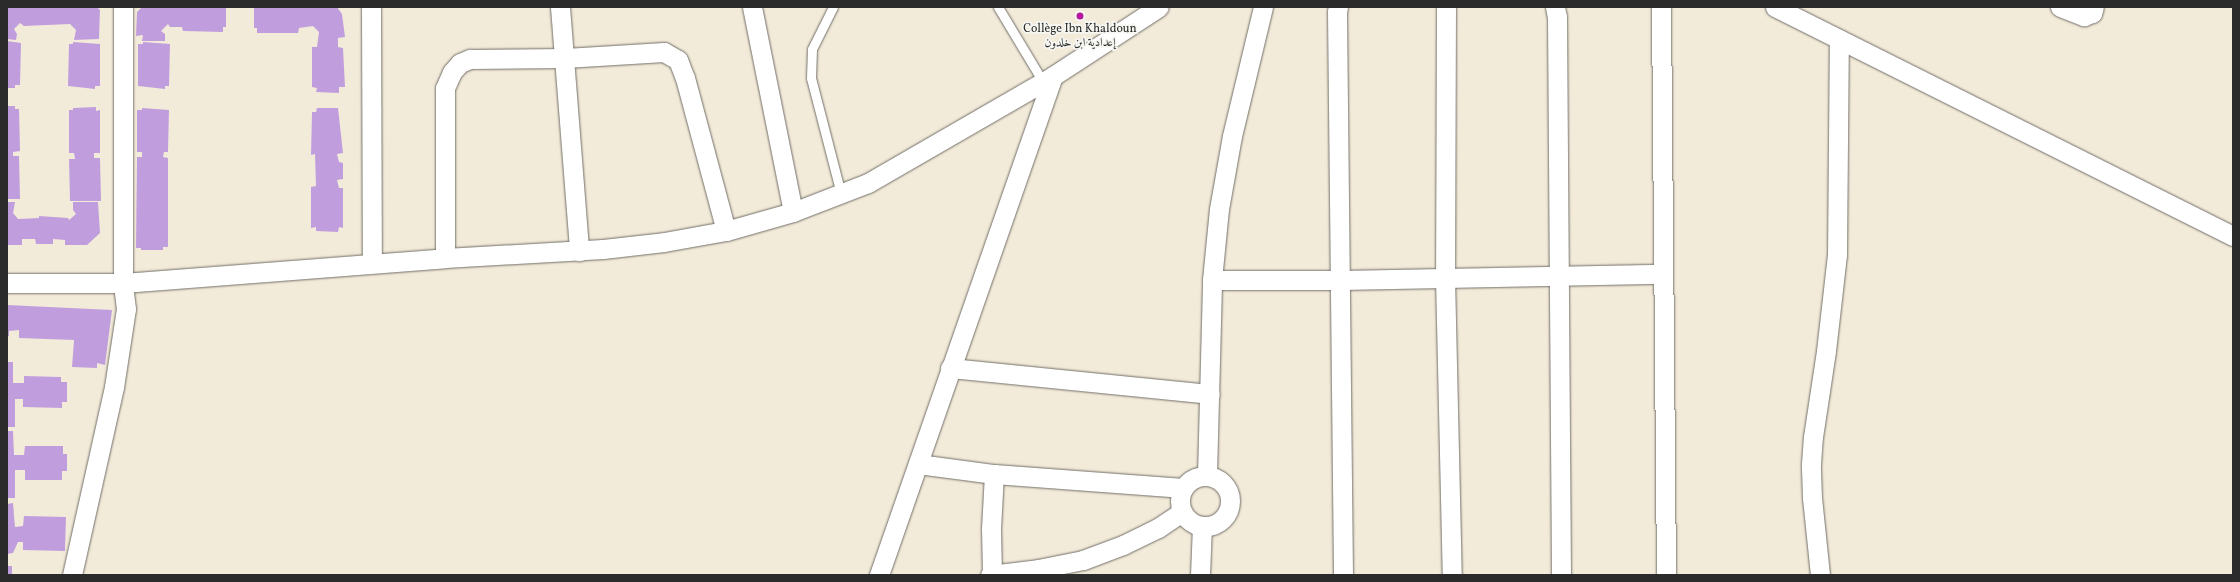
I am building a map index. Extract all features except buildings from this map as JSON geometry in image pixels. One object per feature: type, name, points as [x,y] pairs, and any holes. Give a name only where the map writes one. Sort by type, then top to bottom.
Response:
[{"type":"street","points":[[72,575],[114,387],[126,309],[123,283],[123,7]]},
{"type":"street","points":[[371,7],[372,263]]},
{"type":"street","points":[[560,7],[566,58],[579,250]]},
{"type":"street","points":[[752,7],[793,212]]},
{"type":"street","points":[[7,283],[123,283],[372,263],[579,250],[664,242],[726,231],[793,212],[868,184],[1048,79],[1159,7]]},
{"type":"street","points":[[1207,475],[1212,280],[1219,209],[1231,144],[1263,7]]},
{"type":"street","points":[[1338,7],[1336,12],[1341,280],[1343,575]]},
{"type":"street","points":[[1446,7],[1445,277],[1452,575]]},
{"type":"street","points":[[1555,7],[1557,17],[1560,276],[1561,575]]},
{"type":"street","points":[[1661,7],[1666,575]]},
{"type":"street","points":[[1775,7],[1823,29],[1839,39],[1962,98],[2233,236]]},
{"type":"street","points":[[2060,7],[2084,16],[2092,13],[2094,7]]},
{"type":"street","points":[[1820,575],[1810,464],[1826,351],[1837,255],[1839,39]]},
{"type":"street","points":[[445,258],[445,88],[452,72],[460,63],[470,59],[566,58],[664,52],[678,60],[685,78],[726,231]]},
{"type":"street","points":[[884,575],[918,464],[1048,79]]},
{"type":"street","points":[[1212,280],[1341,280],[1663,274]]},
{"type":"street","points":[[950,368],[1210,394]]},
{"type":"street","points":[[918,464],[994,474],[1183,488]]},
{"type":"street","points":[[994,474],[991,529],[991,575],[1038,569],[1084,568],[1123,545],[1158,528],[1182,512]]},
{"type":"street","points":[[1207,475],[1220,480],[1226,486],[1231,502],[1229,511],[1218,523],[1202,526],[1187,519],[1182,512],[1180,504],[1183,488],[1196,477],[1207,475]]},
{"type":"street","points":[[1200,575],[1202,526]]},
{"type":"lane","points":[[833,7],[812,49],[811,78],[842,194]]},
{"type":"lane","points":[[998,7],[1048,79]]},
{"type":"place","name":"Collège Ibn Khaldoun إعدادية ابن خلدون","points":[[1080,16]]}]
